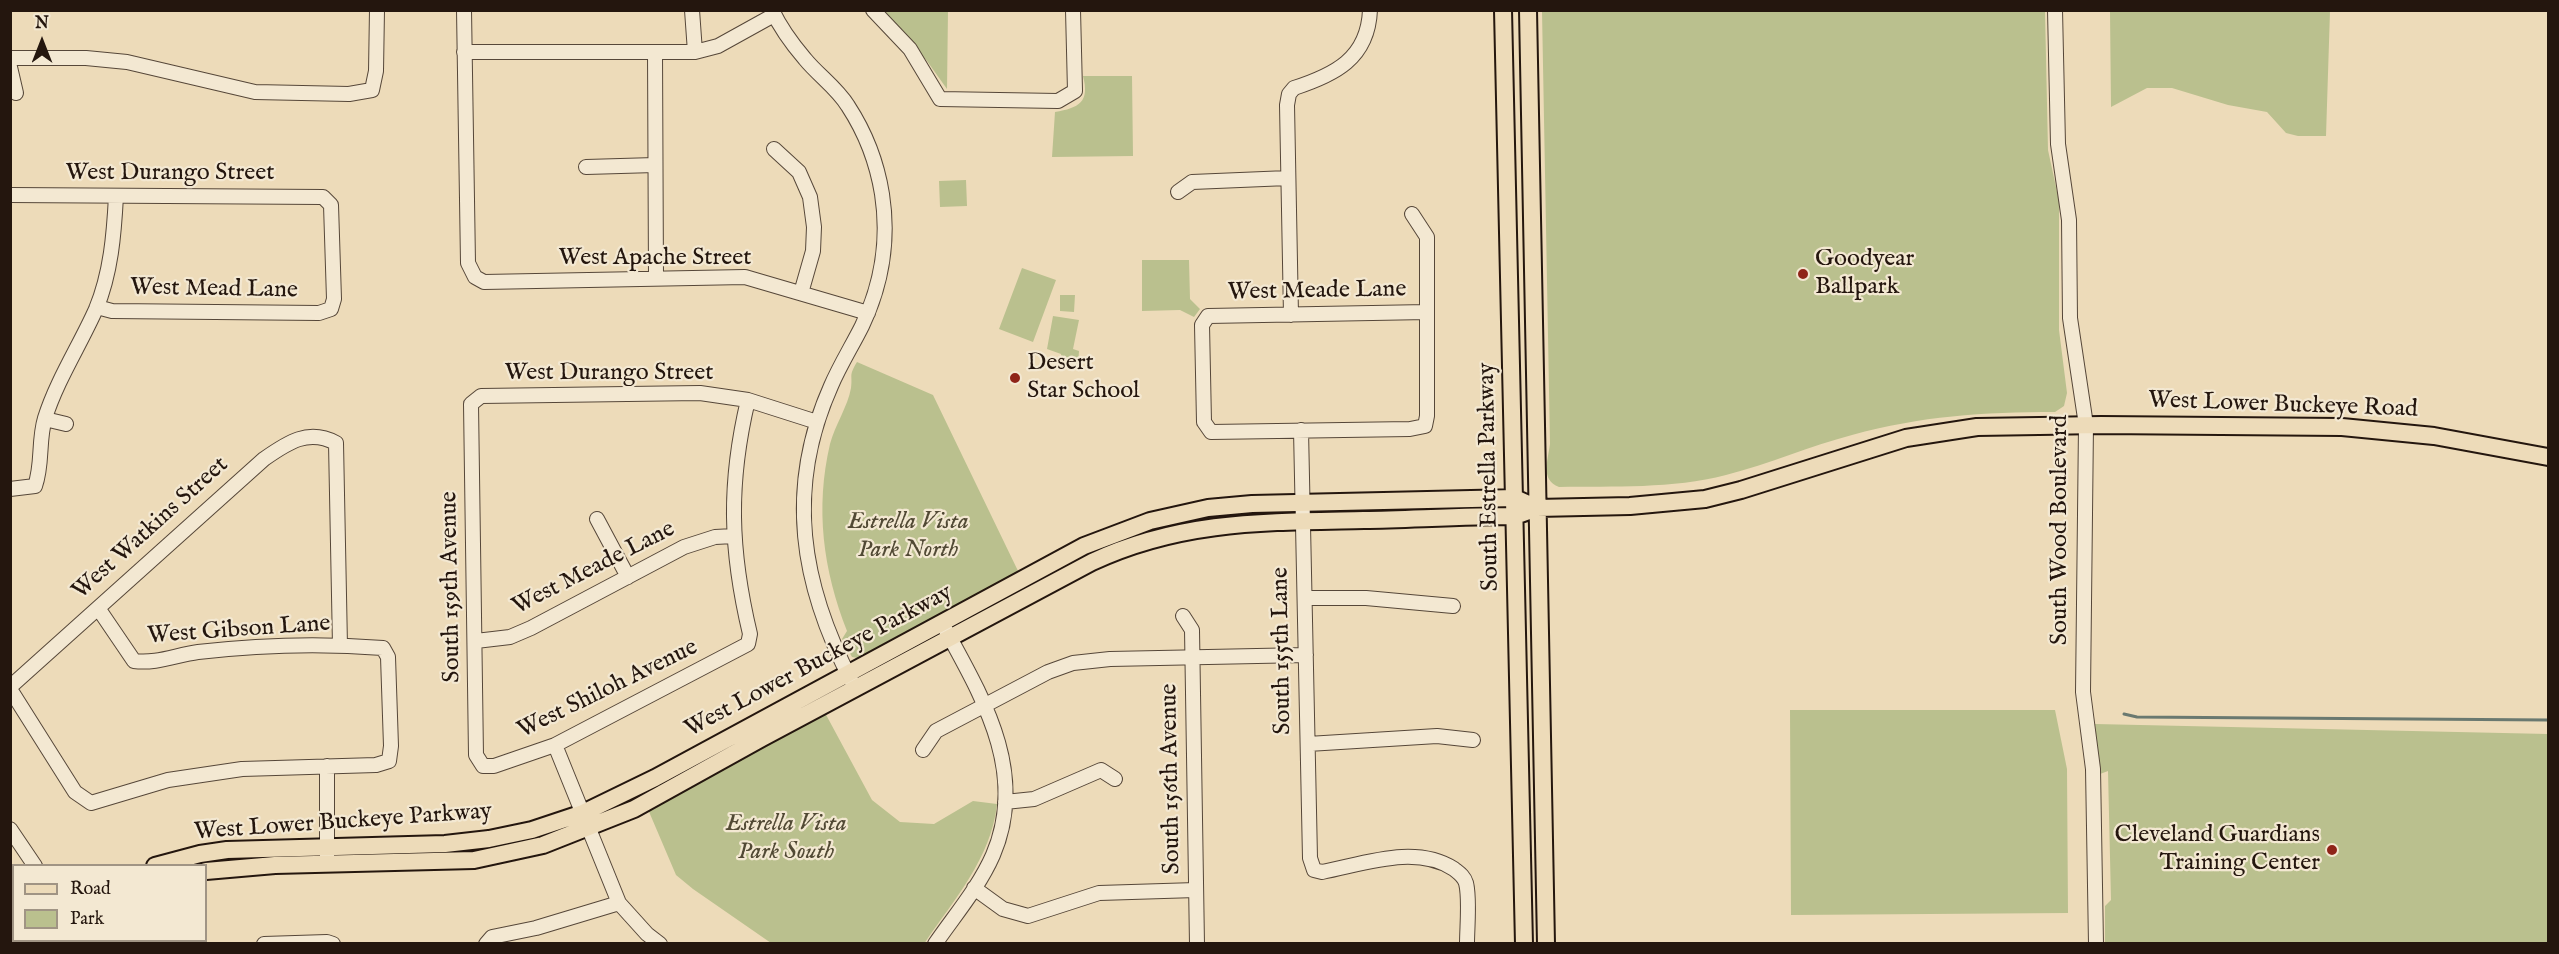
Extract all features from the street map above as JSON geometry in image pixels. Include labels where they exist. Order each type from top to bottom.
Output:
[{"type":"main road","name":"South Estrella Parkway","points":[[1503,10],[1524,944]]},
{"type":"main road","name":"South Estrella Parkway","points":[[1528,10],[1546,944]]},
{"type":"main road","name":"West Lower Buckeye Parkway","points":[[162,864],[200,854],[227,850],[445,844],[489,839],[587,821],[634,809],[1053,582],[1125,548],[1157,538],[1212,526],[1303,521],[1515,516],[1537,508],[1630,506],[1705,499],[1741,490],[1870,448],[1939,431],[1977,427],[2086,425]]},
{"type":"main road","name":"West Lower Buckeye Road","points":[[2086,425],[2376,429],[2434,436],[2548,457]]},
{"type":"main road","name":"West Lower Buckeye Parkway","points":[[207,871],[275,865],[474,860],[543,845],[587,821],[655,778],[847,672],[1084,546],[1144,523],[1216,507],[1515,498],[1537,508]]},
{"type":"street","points":[[10,57],[86,58],[127,62],[255,92],[349,94],[372,90],[376,71],[376,10]]},
{"type":"street","points":[[464,10],[464,52],[695,52],[718,46],[773,13],[804,58],[847,104],[874,160],[882,194],[885,238],[881,272],[868,313],[831,385],[818,422],[806,479],[806,549],[817,602],[856,689]]},
{"type":"street","points":[[692,10],[695,52]]},
{"type":"street","points":[[873,10],[910,49],[940,99],[1058,101],[1075,91],[1073,10]]},
{"type":"street","points":[[1291,315],[1287,105],[1289,94],[1294,88],[1338,71],[1358,52],[1366,31],[1370,10]]},
{"type":"street","name":"South Wood Boulevard","points":[[2055,10],[2058,144],[2069,220],[2070,318],[2086,425],[2083,692],[2093,769],[2096,944]]},
{"type":"street","name":"West Apache Street","points":[[464,52],[468,263],[475,277],[484,282],[745,277],[868,313]]},
{"type":"street","points":[[655,52],[656,278]]},
{"type":"street","points":[[10,67],[16,93]]},
{"type":"street","points":[[774,149],[799,171],[810,197],[814,227],[813,251],[801,293]]},
{"type":"street","points":[[586,167],[655,165]]},
{"type":"street","points":[[1178,192],[1192,182],[1288,178]]},
{"type":"street","name":"West Durango Street","points":[[10,195],[323,197],[331,206],[334,299],[331,309]]},
{"type":"street","points":[[10,489],[35,486],[39,474],[40,443],[45,419],[97,308],[109,270],[116,196]]},
{"type":"street","points":[[1301,430],[1410,429],[1425,426],[1427,416],[1426,237],[1412,214]]},
{"type":"street","name":"West Mead Lane","points":[[97,308],[112,311],[296,313],[320,313],[331,309]]},
{"type":"street","name":"West Meade Lane","points":[[1301,430],[1211,432],[1204,422],[1202,325],[1208,316],[1427,312]]},
{"type":"street","name":"West Durango Street","points":[[471,404],[481,396],[700,393],[748,400],[818,422]]},
{"type":"street","points":[[734,536],[734,474],[748,400]]},
{"type":"street","name":"South 159th Avenue","points":[[471,404],[476,755],[483,766]]},
{"type":"street","points":[[45,419],[66,424]]},
{"type":"street","name":"South 155th Lane","points":[[1301,430],[1310,858],[1314,870],[1322,872],[1397,857],[1415,856],[1442,862],[1461,874],[1466,884],[1467,944]]},
{"type":"street","name":"West Watkins Street","points":[[10,688],[264,459],[292,440],[323,436],[336,443],[340,646]]},
{"type":"street","points":[[597,519],[627,577]]},
{"type":"street","name":"West Meade Lane","points":[[476,641],[510,637],[684,546],[715,537],[734,536]]},
{"type":"street","name":"West Shiloh Avenue","points":[[483,766],[494,766],[555,745],[748,644],[750,634],[739,585],[734,536]]},
{"type":"street","points":[[1305,597],[1366,597],[1453,606]]},
{"type":"street","name":"West Gibson Lane","points":[[98,608],[134,661],[147,663],[195,652],[251,648],[340,646],[383,648],[388,657],[391,746],[389,761],[376,765],[327,766]]},
{"type":"street","name":"South 156th Avenue","points":[[1183,616],[1192,630],[1197,944]]},
{"type":"street","points":[[935,944],[974,888],[996,847],[1005,802],[999,740],[942,623]]},
{"type":"street","points":[[923,750],[936,731],[1048,672],[1073,663],[1095,660],[1306,655]]},
{"type":"street","points":[[10,688],[75,792],[91,803],[168,780],[242,769],[327,766],[327,864]]},
{"type":"street","points":[[1308,744],[1437,736],[1473,740]]},
{"type":"street","points":[[555,745],[619,903],[647,934],[660,944]]},
{"type":"street","points":[[1005,802],[1034,799],[1101,770],[1115,778]]},
{"type":"street","points":[[10,829],[34,864]]},
{"type":"street","points":[[974,888],[1003,909],[1028,916],[1099,892],[1196,890]]},
{"type":"street","points":[[489,940],[619,903]]},
{"type":"street","points":[[264,944],[327,942],[333,944]]},
{"type":"green space","points":[[883,11],[948,11],[947,89],[927,61]]},
{"type":"green space","name":"Goodyear Ballpark","points":[[1542,11],[2045,11],[2048,150],[2059,201],[2059,330],[2067,393],[2064,406],[2055,412],[1977,414],[1903,423],[1836,439],[1742,471],[1685,483],[1559,487],[1553,484],[1547,475],[1550,444]]},
{"type":"green space","points":[[2110,11],[2330,11],[2326,136],[2298,136],[2286,133],[2267,112],[2228,105],[2172,88],[2147,88],[2111,107]]},
{"type":"green space","points":[[1083,76],[1132,76],[1133,156],[1052,157],[1055,112],[1076,106],[1081,102],[1085,92]]},
{"type":"green space","points":[[966,180],[967,206],[940,207],[939,181]]},
{"type":"green space","points":[[1142,260],[1189,260],[1190,299],[1200,309],[1194,317],[1180,310],[1142,311]]},
{"type":"green space","points":[[1022,268],[1056,280],[1033,342],[999,329]]},
{"type":"green space","points":[[1060,295],[1075,295],[1074,312],[1060,311]]},
{"type":"green space","points":[[1053,316],[1079,320],[1073,349],[1079,351],[1078,364],[1062,364],[1061,354],[1047,349]]},
{"type":"green space","name":"Estrella Vista Park North","points":[[857,362],[933,395],[1019,573],[858,658],[852,657],[842,639],[847,631],[827,562],[822,515],[825,468],[830,444],[849,395],[852,373]]},
{"type":"green space","name":"Cleveland Guardians Training Center","points":[[1790,710],[2055,710],[2067,769],[2068,913],[1791,915]]},
{"type":"green space","name":"Estrella Vista Park South","points":[[824,711],[872,800],[900,822],[934,824],[973,801],[997,804],[987,843],[979,861],[924,944],[771,943],[676,875],[647,807]]},
{"type":"green space","name":"Cleveland Guardians Training Center","points":[[2095,724],[2548,734],[2548,943],[2105,943],[2105,906],[2111,900],[2108,771],[2100,774]]},
{"type":"waterway","points":[[2124,714],[2137,717],[2548,720]]},
{"type":"place","name":"Goodyear Ballpark","points":[[1803,274]]},
{"type":"place","name":"Desert Star School","points":[[1015,378]]},
{"type":"place","name":"Cleveland Guardians Training Center","points":[[2332,850]]}]
